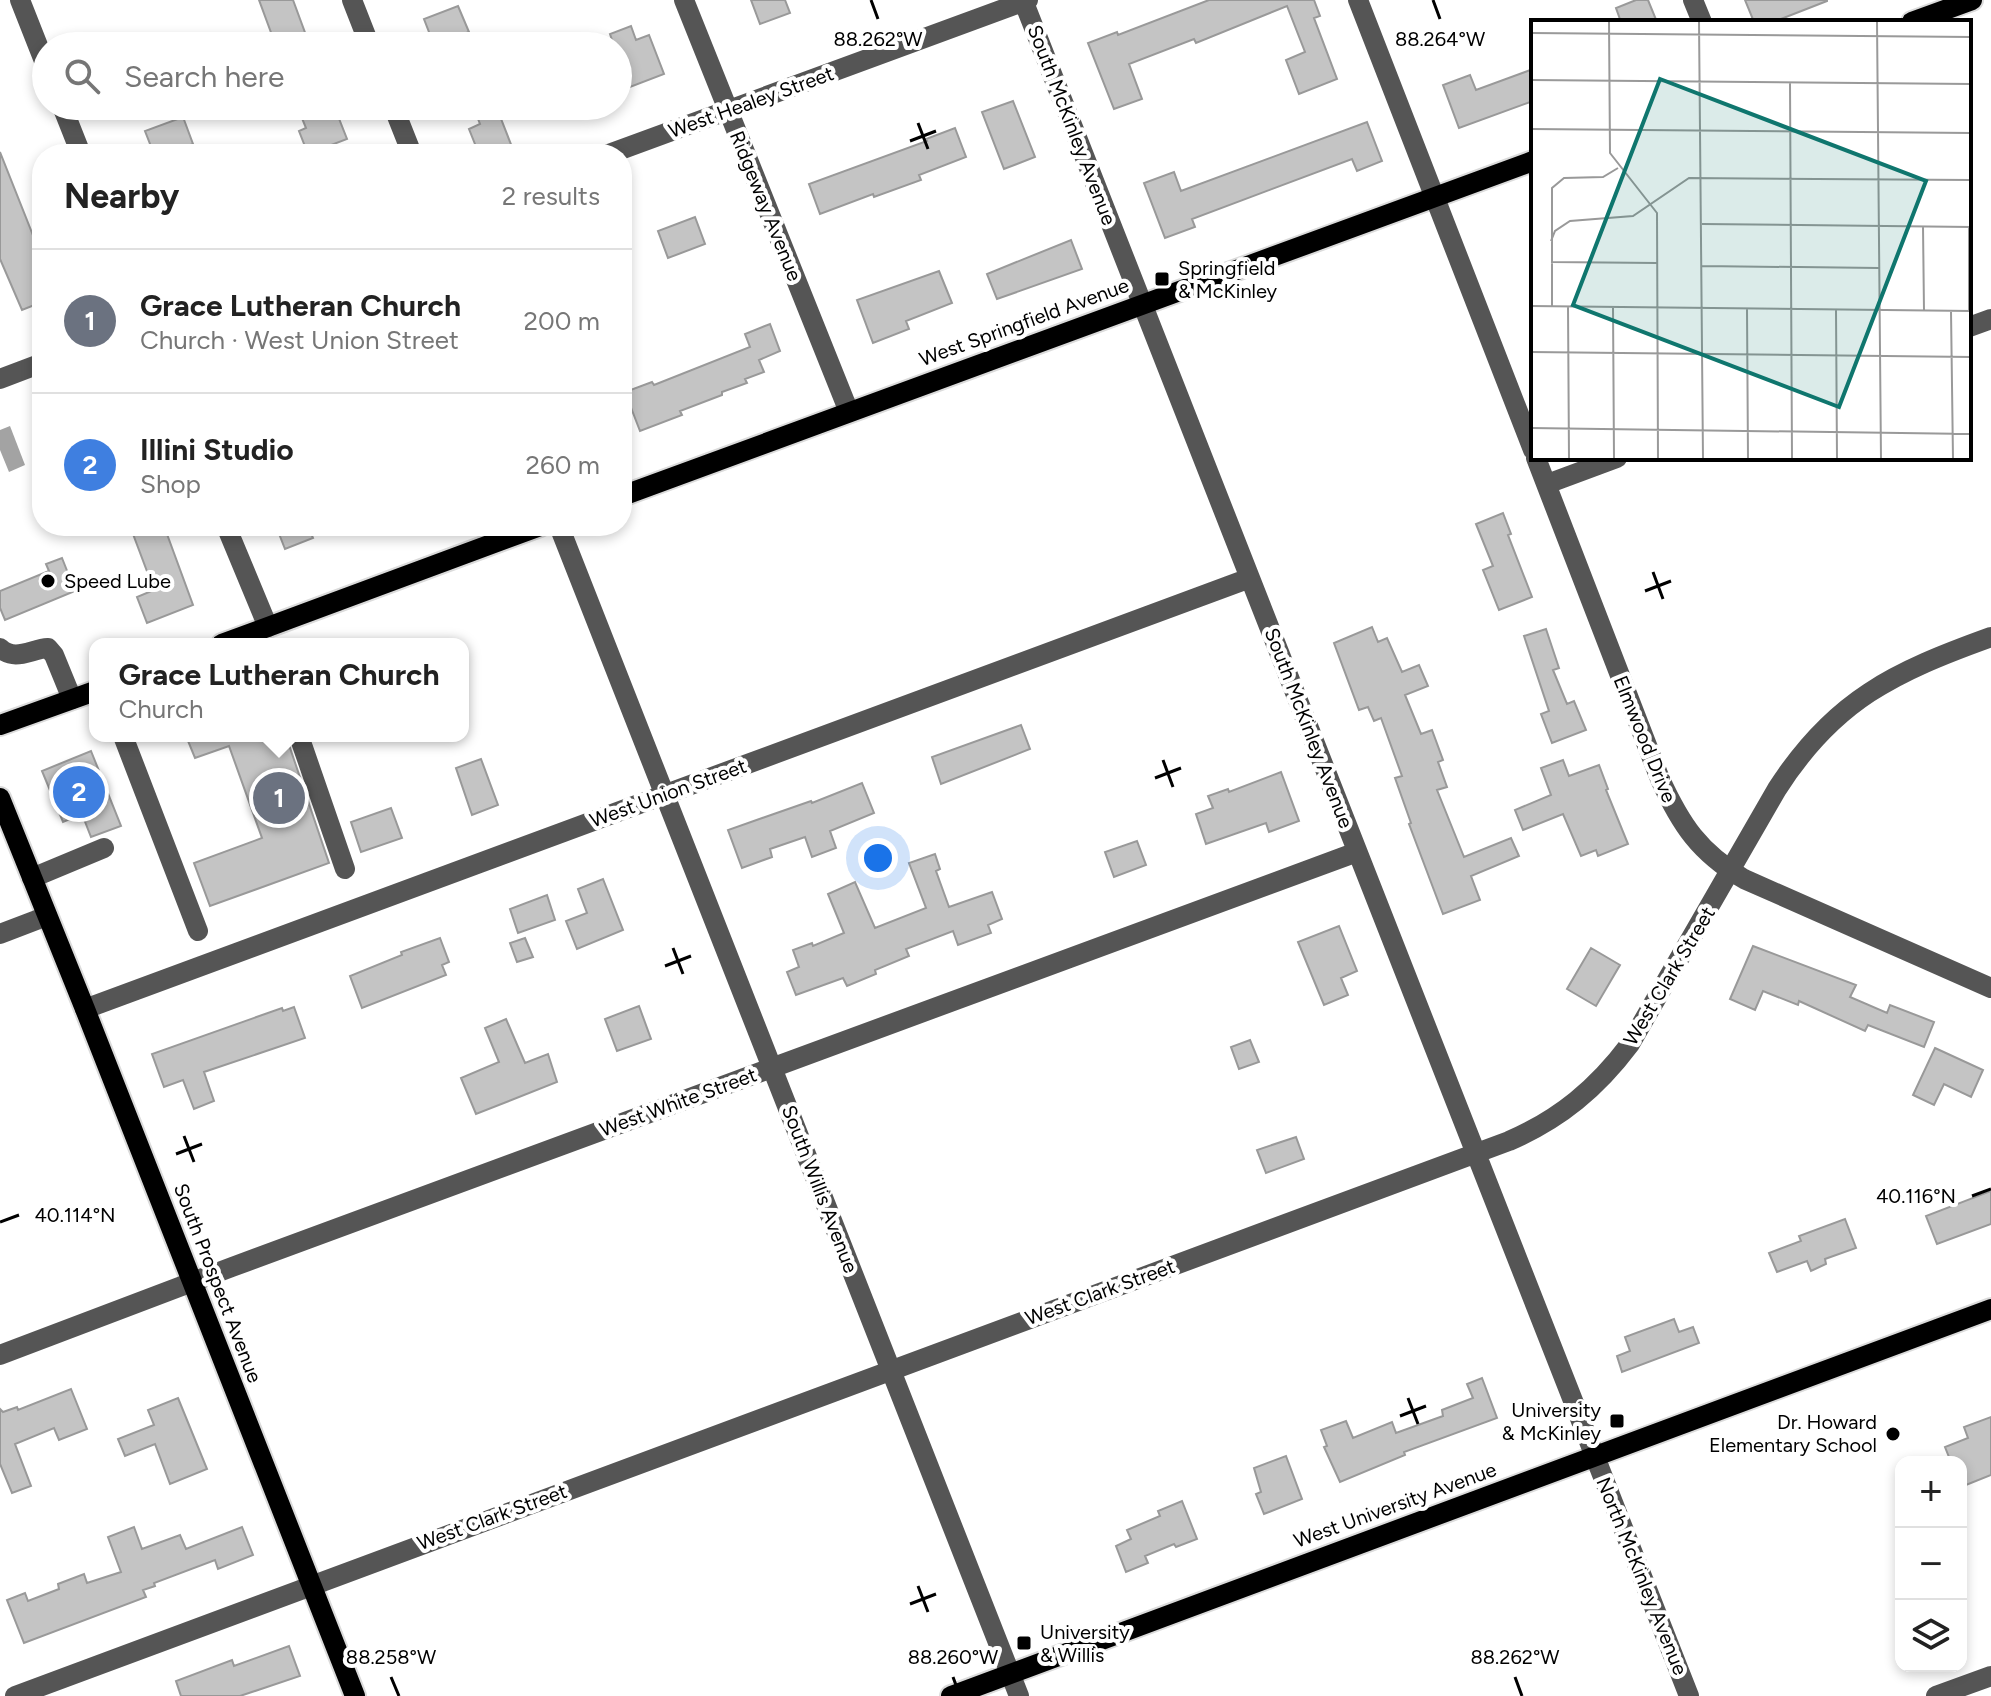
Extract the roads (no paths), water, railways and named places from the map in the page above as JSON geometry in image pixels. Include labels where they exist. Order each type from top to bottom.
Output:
[{"type":"main road","points":[[1917,20],[1972,0]]},
{"type":"main road","name":"West Springfield Avenue","points":[[632,492],[1531,162]]},
{"type":"main road","points":[[238,638],[513,536]]},
{"type":"main road","points":[[0,725],[89,693]]},
{"type":"main road","name":"South Prospect Avenue","points":[[0,798],[355,1696]]},
{"type":"main road","name":"West University Avenue","points":[[951,1696],[1991,1309]]},
{"type":"street","points":[[20,0],[33,32]]},
{"type":"street","points":[[352,0],[365,32]]},
{"type":"street","name":"Ridgeway Avenue","points":[[684,0],[849,412]]},
{"type":"street","points":[[1358,0],[1531,445]]},
{"type":"street","points":[[1693,0],[1701,20]]},
{"type":"street","name":"West Healey Street","points":[[632,145],[1025,1]]},
{"type":"street","name":"South McKinley Avenue","points":[[1025,1],[1594,1457]]},
{"type":"street","points":[[68,120],[77,144]]},
{"type":"street","points":[[399,120],[408,144]]},
{"type":"street","points":[[1971,326],[1991,319]]},
{"type":"street","points":[[0,379],[32,367]]},
{"type":"street","name":"Elmwood Drive","points":[[1537,460],[1664,790],[1691,837],[1707,854],[1731,871],[1835,921],[1991,988]]},
{"type":"street","points":[[1547,484],[1612,460]]},
{"type":"street","points":[[230,536],[268,627]]},
{"type":"street","name":"South Willis Avenue","points":[[563,536],[1019,1696]]},
{"type":"street","name":"West Union Street","points":[[85,1009],[1250,578]]},
{"type":"street","name":"West Clark Street","points":[[15,1696],[1476,1153],[1522,1135],[1556,1117],[1587,1094],[1630,1044],[1794,762],[1821,731],[1849,705],[1882,682],[1991,637]]},
{"type":"street","points":[[0,648],[7,655],[16,656],[48,648],[54,655],[72,699]]},
{"type":"street","points":[[125,742],[198,931]]},
{"type":"street","points":[[301,742],[345,869]]},
{"type":"street","points":[[32,878],[104,848]]},
{"type":"street","name":"West White Street","points":[[0,1355],[1357,852]]},
{"type":"street","points":[[2,927],[47,916]]},
{"type":"street","name":"North McKinley Avenue","points":[[1594,1457],[1689,1696]]},
{"type":"street","points":[[1936,1696],[1991,1676]]},
{"type":"place","name":"Springfield & McKinley","points":[[1162,279]]},
{"type":"place","name":"Speed Lube","points":[[48,581]]},
{"type":"place","name":"Illini Studio","points":[[79,792]]},
{"type":"place","name":"Grace Lutheran Church","points":[[279,798]]},
{"type":"place","name":"University & McKinley","points":[[1617,1421]]},
{"type":"place","name":"Dr. Howard Elementary School","points":[[1893,1434]]},
{"type":"place","name":"University & Willis","points":[[1024,1643]]}]
